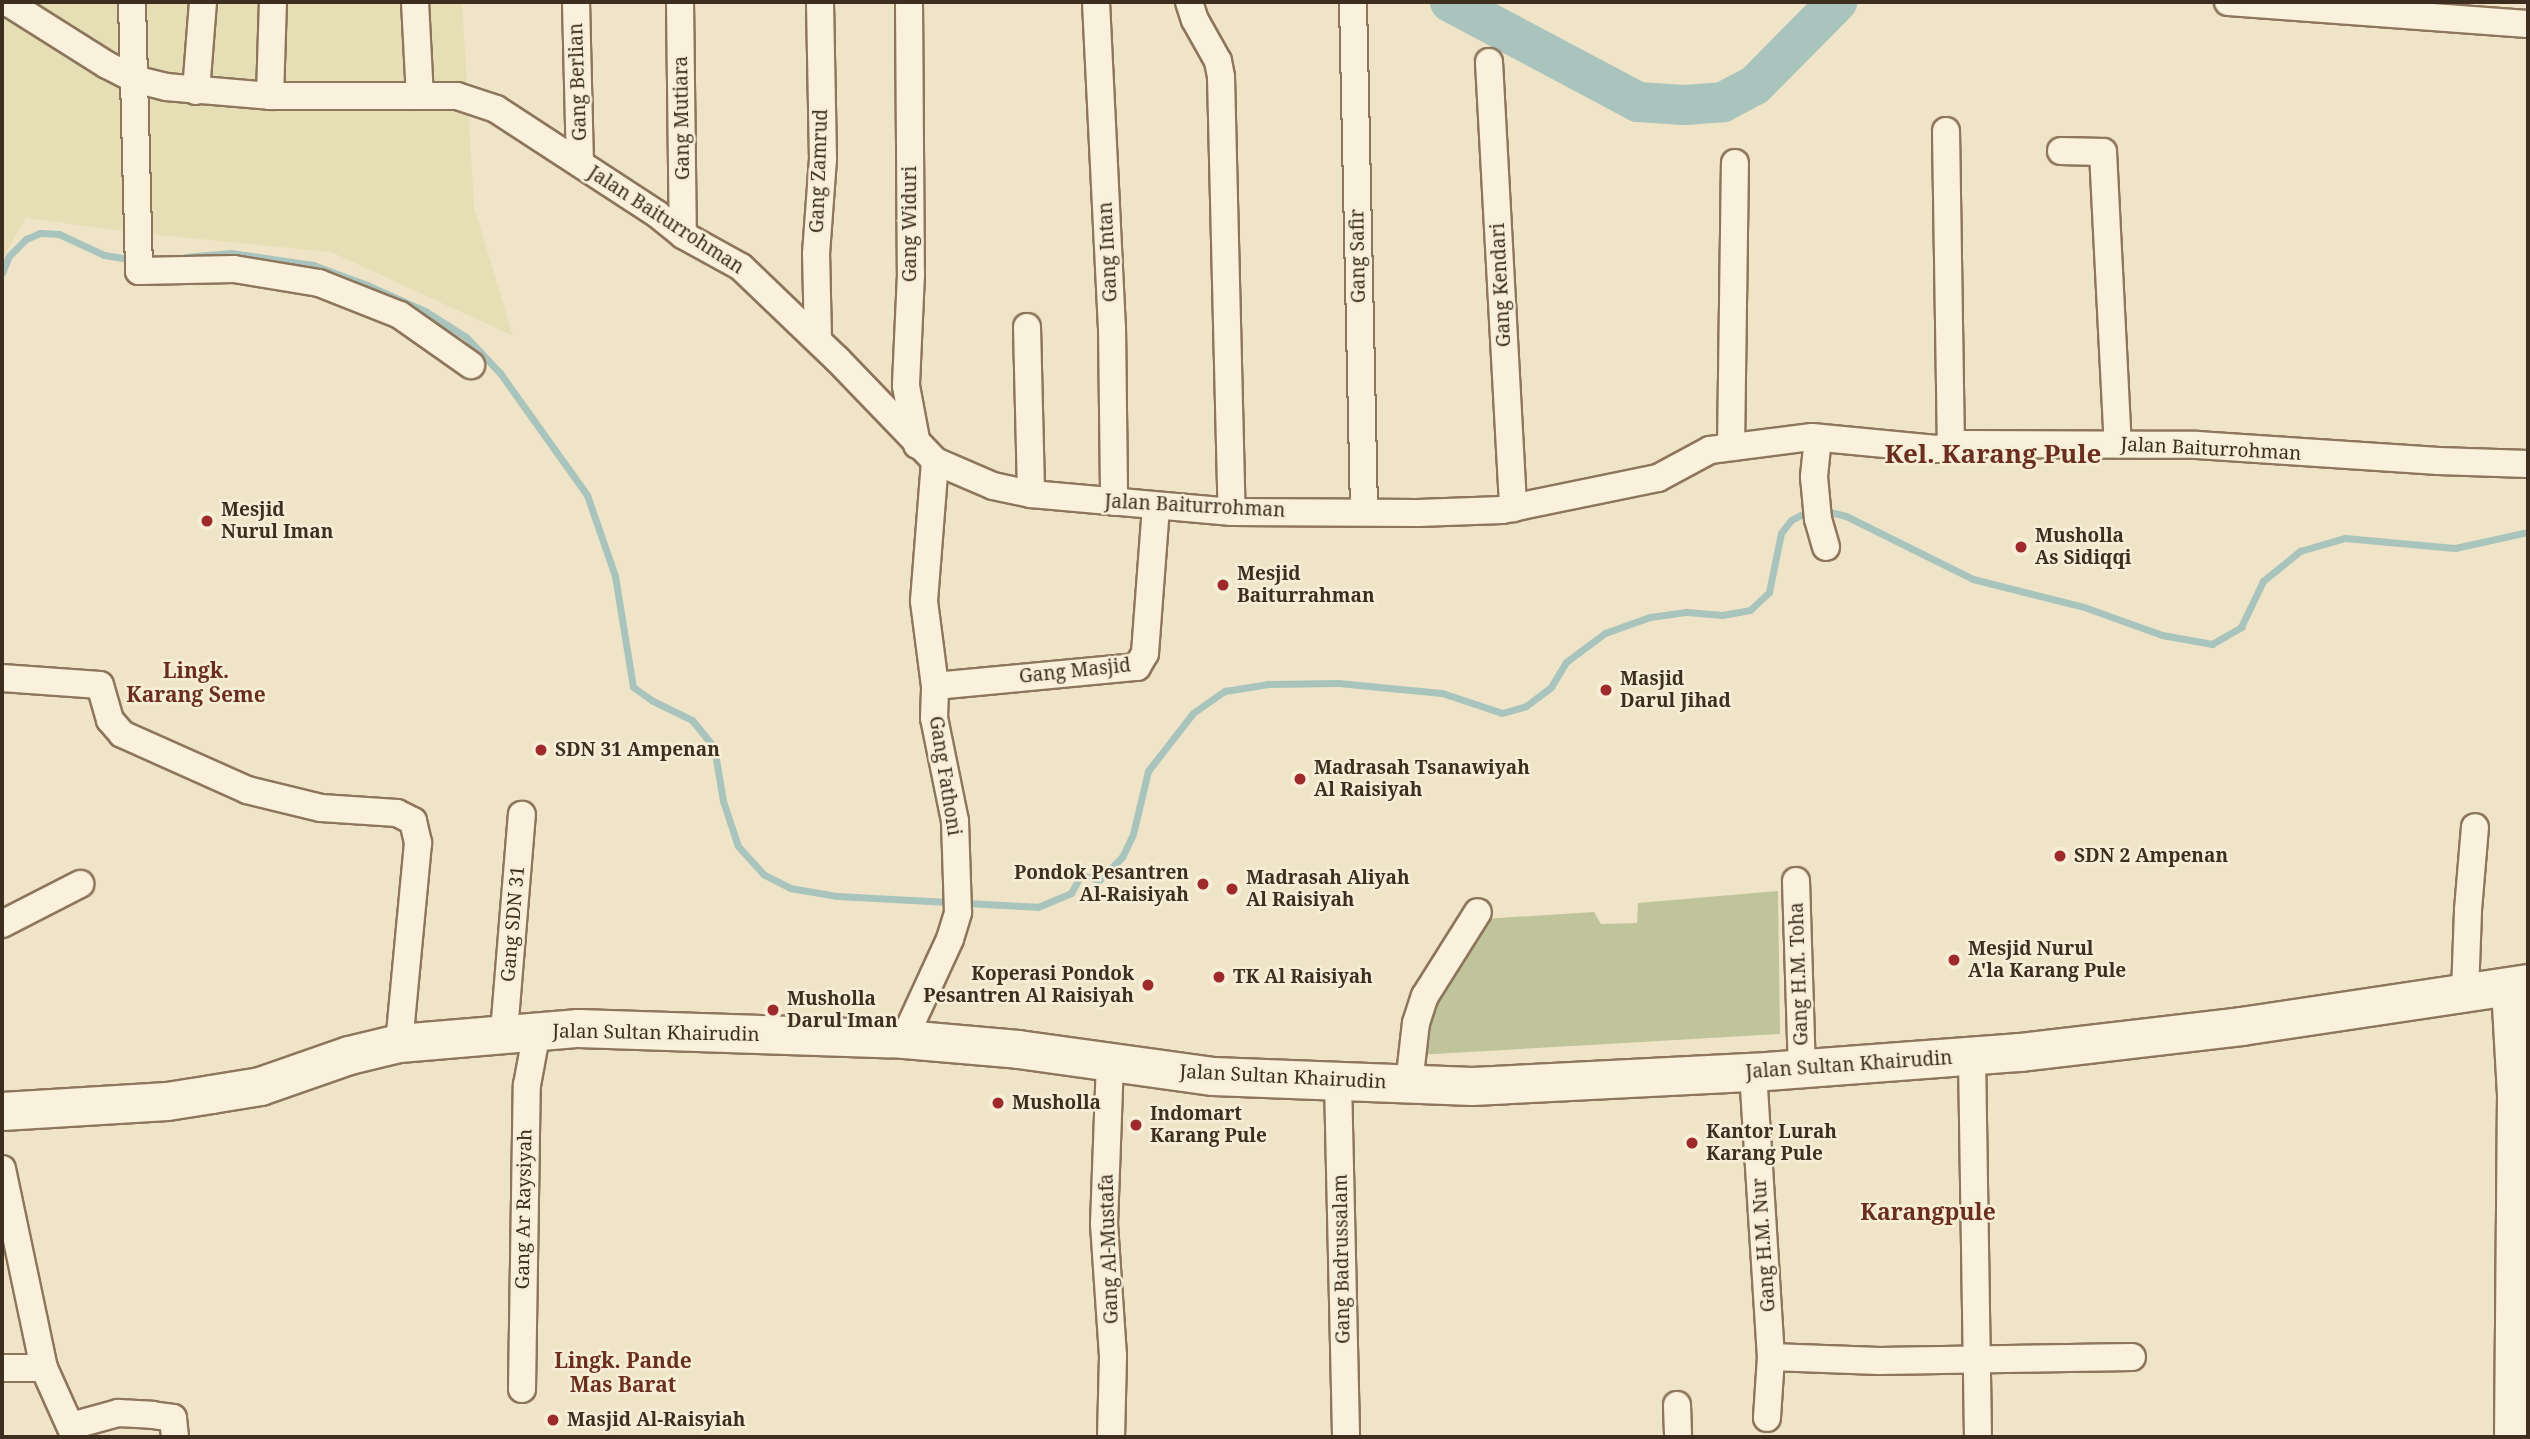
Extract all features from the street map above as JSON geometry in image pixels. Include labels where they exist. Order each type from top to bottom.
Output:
[{"type":"main road","name":"Jalan Sultan Khairudin","points":[[2,1111],[167,1101],[260,1086],[349,1055],[399,1043],[578,1028],[646,1028],[904,1039],[1110,1061],[1213,1076],[1472,1086],[1753,1072],[1972,1056],[2160,1037],[2519,985]]},
{"type":"main road","points":[[2514,1437],[2519,985]]},
{"type":"street","name":"Jalan Baiturrohman","points":[[7,2],[134,79],[196,91],[270,96],[457,96],[496,109],[580,163],[683,235],[741,267],[818,340],[926,453],[993,486],[1031,495],[1232,512],[1418,513],[1513,508],[1658,478],[1710,450],[1818,438],[1936,449],[1965,444],[2197,445],[2438,461],[2528,464]]},
{"type":"street","points":[[132,2],[139,271],[234,269],[319,283],[400,315],[471,365]]},
{"type":"street","points":[[196,91],[203,2]]},
{"type":"street","points":[[270,96],[273,2]]},
{"type":"street","points":[[415,2],[420,96]]},
{"type":"street","name":"Gang Berlian","points":[[576,2],[580,163]]},
{"type":"street","name":"Gang Mutiara","points":[[680,2],[683,235]]},
{"type":"street","name":"Gang Zamrud","points":[[818,340],[816,254],[823,159],[820,2]]},
{"type":"street","name":"Gang Widuri","points":[[909,2],[911,274],[906,386],[926,453]]},
{"type":"street","name":"Gang Intan","points":[[1096,2],[1112,327],[1114,502]]},
{"type":"street","points":[[1189,2],[1195,20],[1219,61],[1221,77],[1227,225],[1232,512]]},
{"type":"street","name":"Gang Safir","points":[[1353,2],[1364,511]]},
{"type":"street","points":[[2228,2],[2480,12],[2528,24]]},
{"type":"street","name":"Gang Kendari","points":[[1489,62],[1513,508]]},
{"type":"street","points":[[1946,131],[1951,447]]},
{"type":"street","points":[[2061,151],[2103,152],[2118,444]]},
{"type":"street","points":[[1731,447],[1735,163]]},
{"type":"street","points":[[1027,327],[1031,495]]},
{"type":"street","points":[[1818,438],[1814,477],[1817,509],[1826,547]]},
{"type":"street","name":"Gang Fathoni","points":[[904,1039],[950,939],[958,903],[955,821],[934,718],[935,686],[924,601],[926,453]]},
{"type":"street","name":"Gang Masjid","points":[[935,686],[1137,667],[1146,653],[1156,506]]},
{"type":"street","points":[[2,678],[100,685],[110,720],[121,734],[247,790],[321,808],[397,813],[413,821],[418,843],[399,1043]]},
{"type":"street","name":"Gang SDN 31","points":[[520,1032],[522,815]]},
{"type":"street","points":[[2465,993],[2475,827]]},
{"type":"street","name":"Gang H.M. Toha","points":[[1796,881],[1802,1067]]},
{"type":"street","points":[[2,924],[80,884]]},
{"type":"street","points":[[1409,1084],[1416,1023],[1424,996],[1478,912]]},
{"type":"street","name":"Gang Ar Raysiyah","points":[[520,1032],[527,1085],[523,1389]]},
{"type":"street","points":[[1972,1056],[1978,1437]]},
{"type":"street","name":"Gang Al-Mustafa","points":[[1110,1061],[1104,1224],[1113,1356],[1111,1437]]},
{"type":"street","name":"Gang H.M. Nur","points":[[1753,1072],[1770,1357],[1767,1419]]},
{"type":"street","name":"Gang Badrussalam","points":[[1338,1081],[1346,1437]]},
{"type":"street","points":[[2,1169],[44,1368],[73,1431],[118,1413],[173,1418],[175,1437]]},
{"type":"street","points":[[1770,1357],[1977,1361],[2132,1357]]},
{"type":"street","points":[[2,1368],[44,1368]]},
{"type":"street","points":[[1677,1405],[1678,1437]]},
{"type":"shaded area","points":[[2,2],[462,2],[474,207],[513,336],[331,252],[138,233],[26,218],[2,259]]},
{"type":"green space","points":[[1778,891],[1780,1034],[1416,1055],[1424,1000],[1483,919],[1594,912],[1601,924],[1637,923],[1638,903]]},
{"type":"waterway","points":[[1450,2],[1638,102],[1684,105],[1723,102],[1755,85],[1837,2]]},
{"type":"waterway","points":[[2,273],[9,256],[26,239],[40,233],[59,234],[104,255],[134,260]]},
{"type":"waterway","points":[[185,257],[231,253],[313,265],[425,311],[466,337],[500,373],[587,495],[615,576],[633,687],[653,701],[692,720],[714,747],[723,801],[738,846],[763,874],[790,888],[837,896],[1038,907],[1071,893],[1081,875],[1099,880],[1122,857],[1133,834],[1148,771],[1193,713],[1225,691],[1268,684],[1338,683],[1442,693],[1502,713],[1526,706],[1551,687],[1566,662],[1605,633],[1650,617],[1687,612],[1722,615],[1750,610],[1769,592],[1781,533],[1791,520],[1811,510]]},
{"type":"waterway","points":[[1822,510],[1846,516],[1973,579],[2084,607],[2162,635],[2212,644],[2241,627],[2263,581],[2300,551],[2345,538],[2455,548],[2528,532]]},
{"type":"place","name":"Mesjid Nurul Iman","points":[[207,521]]},
{"type":"place","name":"Musholla As Sidiqqi","points":[[2021,547]]},
{"type":"place","name":"Mesjid Baiturrahman","points":[[1223,585]]},
{"type":"place","name":"Masjid Darul Jihad","points":[[1606,690]]},
{"type":"place","name":"SDN 31 Ampenan","points":[[541,750]]},
{"type":"place","name":"Madrasah Tsanawiyah Al Raisiyah","points":[[1300,779]]},
{"type":"place","name":"SDN 2 Ampenan","points":[[2060,856]]},
{"type":"place","name":"Pondok Pesantren Al-Raisiyah","points":[[1203,884]]},
{"type":"place","name":"Madrasah Aliyah Al Raisiyah","points":[[1232,889]]},
{"type":"place","name":"Mesjid Nurul A'la Karang Pule","points":[[1954,960]]},
{"type":"place","name":"TK Al Raisiyah","points":[[1219,977]]},
{"type":"place","name":"Koperasi Pondok Pesantren Al Raisiyah","points":[[1148,985]]},
{"type":"place","name":"Musholla Darul Iman","points":[[773,1010]]},
{"type":"place","name":"Musholla","points":[[998,1103]]},
{"type":"place","name":"Indomart Karang Pule","points":[[1136,1125]]},
{"type":"place","name":"Kantor Lurah Karang Pule","points":[[1692,1143]]},
{"type":"place","name":"Masjid Al-Raisyiah","points":[[553,1420]]},
{"type":"district","name":"Kel. Karang Pule","points":[[1993,454]]},
{"type":"district","name":"Lingk. Karang Seme","points":[[196,682]]},
{"type":"district","name":"Karangpule","points":[[1928,1211]]},
{"type":"district","name":"Lingk. Pande Mas Barat","points":[[623,1372]]}]
